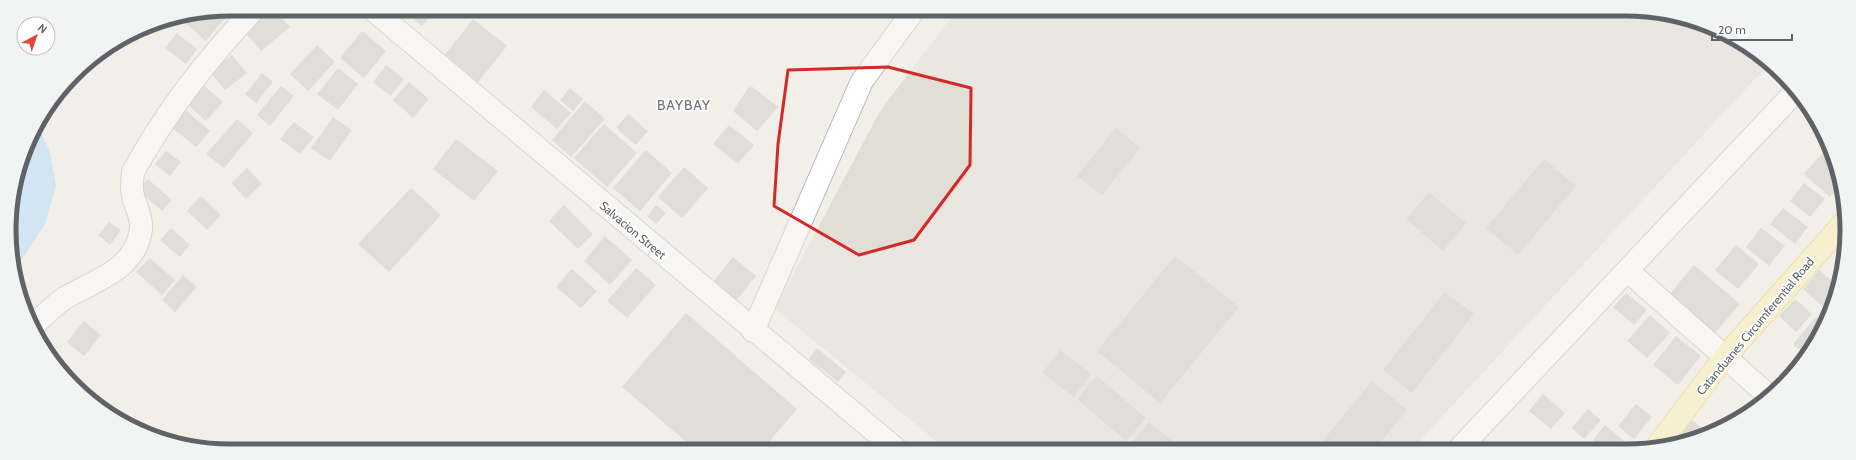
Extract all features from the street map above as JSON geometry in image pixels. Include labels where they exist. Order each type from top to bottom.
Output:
[{"type":"main road","name":"Catanduanes Circumferential Road","points":[[1661,441],[1724,358],[1840,227]]},
{"type":"street","points":[[37,322],[63,300],[117,270],[131,255],[138,242],[141,228],[140,213],[134,197],[132,186],[133,172],[180,96],[215,51],[248,16]]},
{"type":"street","name":"Salvacion Street","points":[[380,16],[753,331],[890,444]]},
{"type":"street","points":[[753,331],[862,80],[910,16]]},
{"type":"street","points":[[1464,444],[1792,95]]},
{"type":"street","points":[[1628,271],[1724,358],[1765,393]]},
{"type":"highlighted area","points":[[888,67],[971,88],[970,165],[914,240],[859,255],[774,206],[778,144],[788,70]]},
{"type":"shaded area","points":[[952,16],[1640,16],[1681,23],[1708,32],[1745,52],[1765,68],[1417,444],[940,444],[775,309],[880,111]]},
{"type":"water","points":[[40,131],[50,152],[56,186],[45,224],[19,264],[16,244],[16,216],[20,188],[27,161]]},
{"type":"building","points":[[216,16],[226,17],[206,41],[185,23],[188,20]]},
{"type":"building","points":[[262,16],[280,16],[290,27],[261,51],[244,31]]},
{"type":"building","points":[[410,16],[430,16],[422,26]]},
{"type":"building","points":[[473,19],[507,46],[478,82],[445,55]]},
{"type":"building","points":[[362,31],[386,51],[364,78],[340,58]]},
{"type":"building","points":[[177,33],[197,49],[186,64],[165,48]]},
{"type":"building","points":[[317,45],[335,62],[308,91],[290,74]]},
{"type":"building","points":[[232,55],[247,73],[225,90],[210,72]]},
{"type":"building","points":[[386,65],[404,79],[391,96],[373,82]]},
{"type":"building","points":[[338,68],[358,84],[338,110],[317,94]]},
{"type":"building","points":[[262,73],[273,82],[256,103],[245,94]]},
{"type":"building","points":[[409,82],[429,99],[413,118],[393,100]]},
{"type":"building","points":[[202,84],[223,102],[206,121],[186,103]]},
{"type":"building","points":[[750,85],[778,107],[757,131],[733,111]]},
{"type":"building","points":[[281,86],[294,96],[270,126],[257,115]]},
{"type":"building","points":[[570,88],[583,99],[573,111],[560,100]]},
{"type":"building","points":[[544,90],[571,113],[557,129],[531,107]]},
{"type":"building","points":[[585,101],[605,119],[571,157],[552,140]]},
{"type":"building","points":[[184,109],[210,131],[196,147],[170,126]]},
{"type":"building","points":[[628,114],[648,131],[636,145],[616,128]]},
{"type":"building","points":[[333,117],[352,130],[330,161],[311,148]]},
{"type":"building","points":[[237,119],[253,133],[224,168],[206,154]]},
{"type":"building","points":[[294,122],[314,137],[300,154],[280,139]]},
{"type":"building","points":[[604,124],[637,153],[607,187],[574,158]]},
{"type":"building","points":[[729,125],[754,145],[738,164],[713,144]]},
{"type":"building","points":[[1116,128],[1140,148],[1102,195],[1077,176]]},
{"type":"building","points":[[456,139],[498,171],[474,201],[433,169]]},
{"type":"building","points":[[646,150],[672,173],[640,211],[613,188]]},
{"type":"building","points":[[1825,150],[1836,190],[1830,197],[1804,174]]},
{"type":"building","points":[[166,151],[181,162],[170,176],[155,164]]},
{"type":"building","points":[[1544,159],[1576,186],[1518,255],[1486,228]]},
{"type":"building","points":[[684,167],[708,188],[682,218],[658,197]]},
{"type":"building","points":[[247,168],[262,184],[246,199],[231,183]]},
{"type":"building","points":[[148,179],[172,200],[162,211],[138,190]]},
{"type":"building","points":[[1804,183],[1825,199],[1810,217],[1790,201]]},
{"type":"building","points":[[411,188],[441,215],[389,272],[358,244]]},
{"type":"building","points":[[1429,192],[1466,223],[1443,251],[1406,219]]},
{"type":"building","points":[[201,196],[221,215],[207,230],[187,211]]},
{"type":"building","points":[[564,205],[593,234],[578,249],[549,221]]},
{"type":"building","points":[[656,205],[666,213],[656,224],[647,216]]},
{"type":"building","points":[[1783,208],[1808,227],[1795,244],[1770,224]]},
{"type":"building","points":[[109,222],[121,230],[110,245],[98,235]]},
{"type":"building","points":[[171,228],[190,245],[180,257],[160,240]]},
{"type":"building","points":[[1761,228],[1785,246],[1769,266],[1746,247]]},
{"type":"building","points":[[605,236],[632,260],[610,285],[584,261]]},
{"type":"building","points":[[1736,245],[1759,264],[1738,289],[1715,270]]},
{"type":"building","points":[[1175,256],[1239,307],[1160,403],[1097,351]]},
{"type":"building","points":[[733,257],[756,276],[736,301],[713,282]]},
{"type":"building","points":[[150,258],[175,280],[162,295],[136,272]]},
{"type":"building","points":[[1694,265],[1740,304],[1715,333],[1669,295]]},
{"type":"building","points":[[636,268],[656,285],[627,318],[607,301]]},
{"type":"building","points":[[572,269],[597,291],[581,308],[556,287]]},
{"type":"building","points":[[1819,270],[1834,282],[1829,297],[1822,306],[1803,289]]},
{"type":"building","points":[[183,275],[197,287],[175,312],[162,300]]},
{"type":"building","points":[[1445,292],[1474,314],[1412,393],[1383,370]]},
{"type":"building","points":[[1626,293],[1647,310],[1634,325],[1613,307]]},
{"type":"building","points":[[1795,299],[1812,314],[1796,332],[1779,316]]},
{"type":"building","points":[[686,313],[797,409],[767,444],[689,444],[622,387]]},
{"type":"building","points":[[1650,315],[1670,333],[1647,358],[1627,341]]},
{"type":"building","points":[[1817,316],[1821,319],[1802,352],[1793,344]]},
{"type":"building","points":[[84,321],[101,335],[84,356],[67,342]]},
{"type":"building","points":[[1676,336],[1701,356],[1678,385],[1653,365]]},
{"type":"building","points":[[817,348],[846,372],[838,382],[809,359]]},
{"type":"building","points":[[1060,350],[1091,374],[1074,397],[1042,373]]},
{"type":"building","points":[[1097,376],[1146,418],[1126,441],[1077,399]]},
{"type":"building","points":[[1372,381],[1407,410],[1379,444],[1320,444]]},
{"type":"building","points":[[1543,394],[1565,413],[1551,429],[1529,411]]},
{"type":"building","points":[[1636,404],[1652,417],[1634,439],[1618,426]]},
{"type":"building","points":[[1588,409],[1601,420],[1584,439],[1572,428]]},
{"type":"building","points":[[1690,418],[1704,430],[1681,437],[1675,437]]},
{"type":"building","points":[[1149,422],[1176,444],[1131,444]]},
{"type":"building","points":[[1605,425],[1628,444],[1597,444],[1593,440]]},
{"type":"district","name":"BAYBAY","points":[[684,105]]}]
